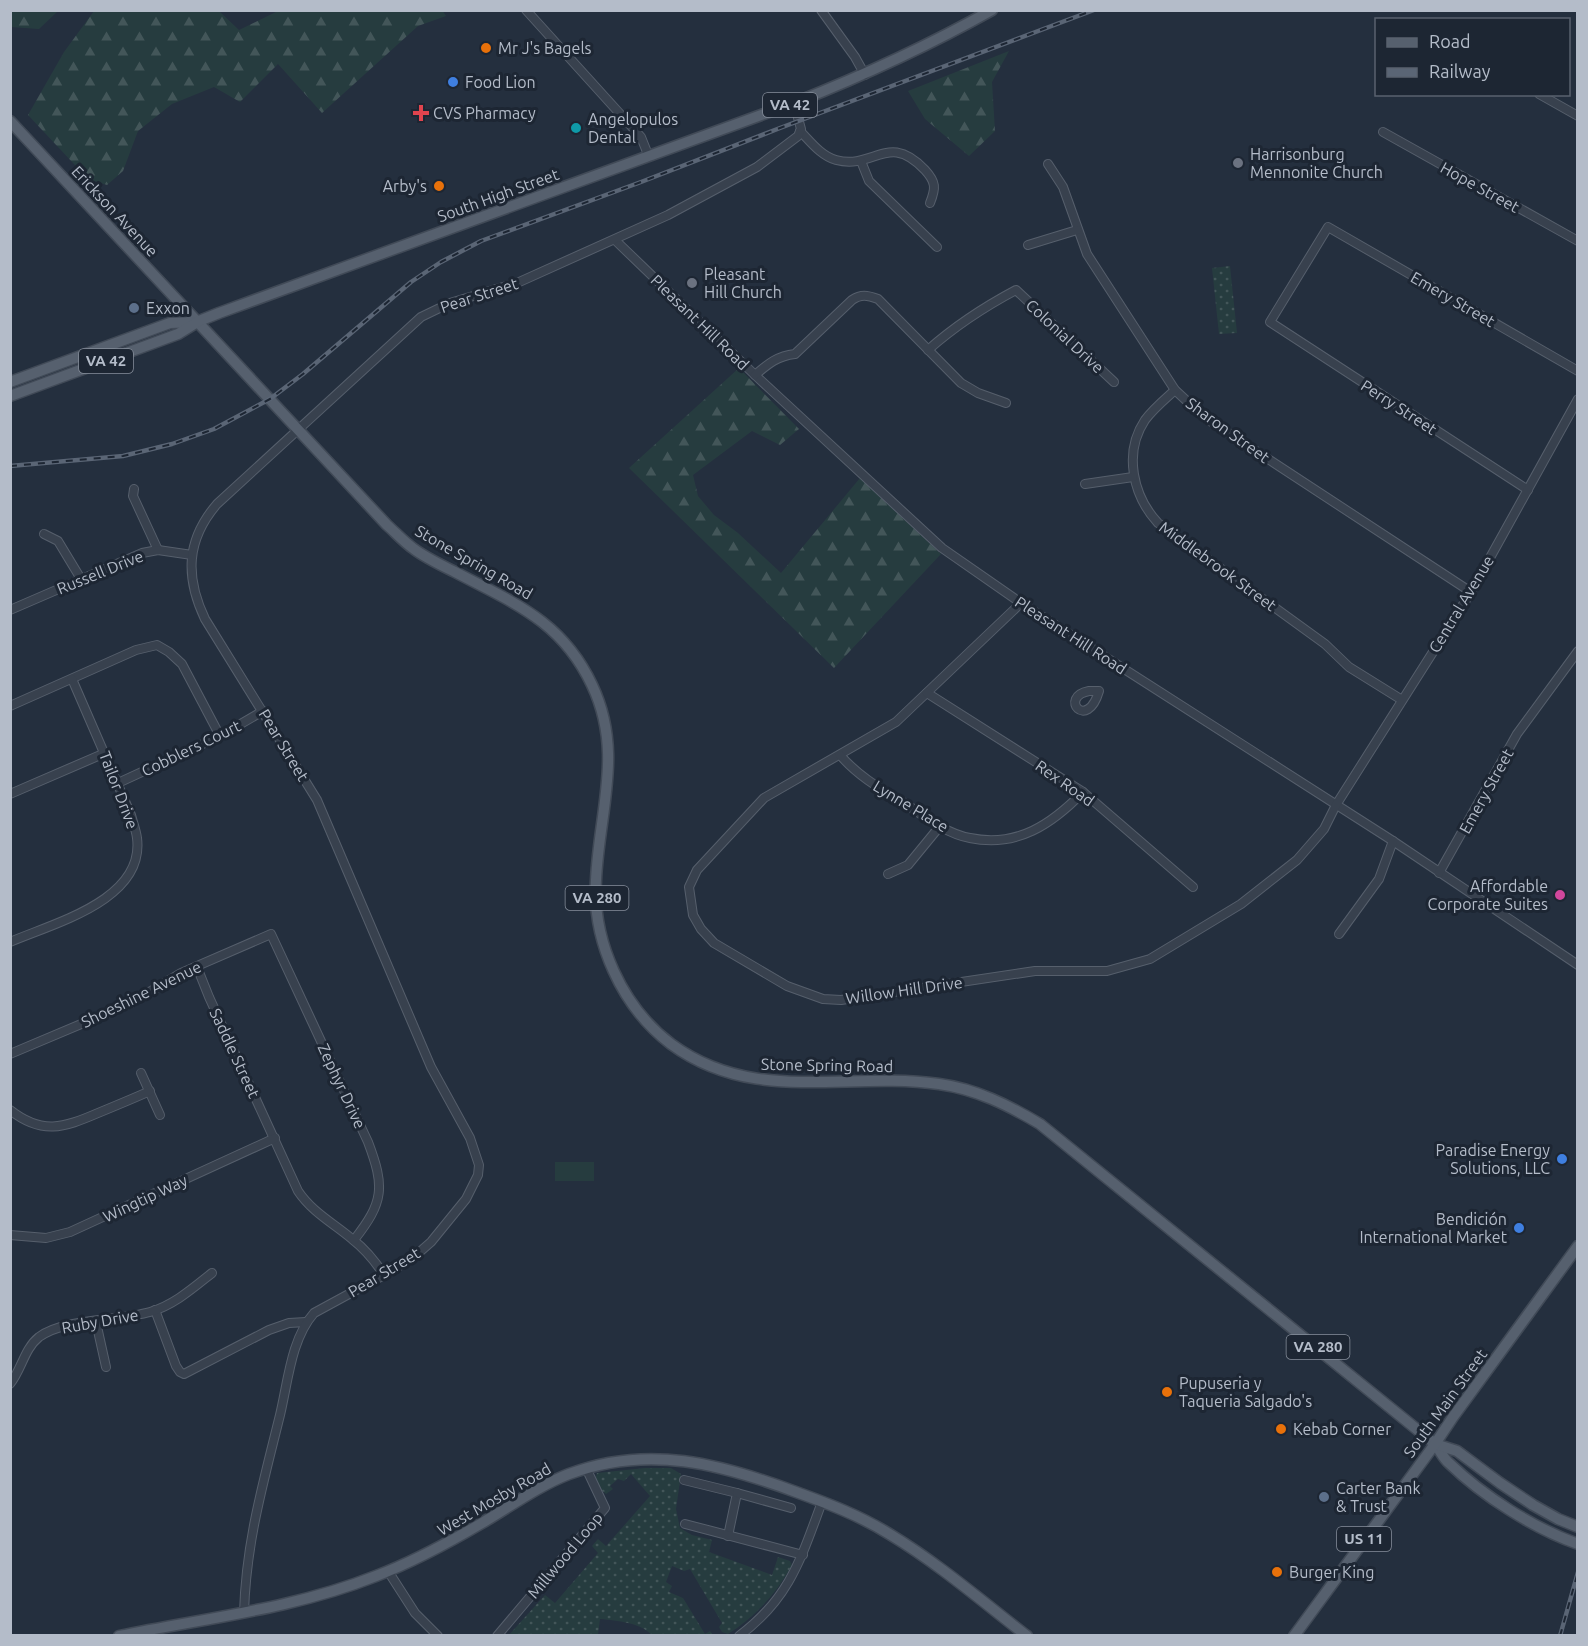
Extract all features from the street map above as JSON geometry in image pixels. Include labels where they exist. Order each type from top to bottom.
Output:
[{"type":"main road","name":"South High Street","points":[[10,396],[178,334],[199,321],[794,103],[865,75],[940,39],[992,10]]},
{"type":"main road","name":"Erickson Avenue","points":[[10,122],[199,321]]},
{"type":"main road","name":"VA 42","points":[[10,382],[170,323],[199,321]]},
{"type":"main road","name":"Stone Spring Road","points":[[199,321],[387,525],[415,550],[520,605],[556,633],[576,658],[592,684],[605,722],[610,764],[596,881],[598,922],[614,972],[628,997],[643,1017],[670,1043],[708,1066],[744,1077],[789,1081],[915,1081],[965,1089],[1005,1104],[1048,1131],[1436,1444],[1447,1462],[1491,1497],[1551,1534],[1576,1544]]},
{"type":"main road","name":"South Main Street","points":[[1294,1635],[1436,1444],[1453,1417],[1578,1246]]},
{"type":"main road","name":"Stone Spring Road","points":[[1436,1444],[1457,1451],[1533,1505],[1558,1520],[1578,1527]]},
{"type":"main road","name":"West Mosby Road","points":[[119,1635],[244,1613],[331,1592],[388,1571],[458,1537],[546,1484],[586,1468],[609,1462],[638,1460],[696,1462],[739,1472],[856,1515],[893,1536],[1027,1635]]},
{"type":"street","points":[[526,10],[641,137],[649,157]]},
{"type":"street","points":[[821,10],[855,57],[865,75]]},
{"type":"street","points":[[1543,96],[1578,116]]},
{"type":"street","points":[[794,103],[800,131],[824,155],[832,159],[844,162],[861,161],[887,152],[902,153],[914,158],[935,185],[930,203]]},
{"type":"street","name":"Pear Street","points":[[306,1322],[314,1313],[384,1275],[415,1256],[431,1242],[466,1199],[479,1165],[470,1138],[432,1067],[317,800],[198,604],[192,581],[192,555],[198,531],[206,516],[297,429],[421,317],[450,303],[517,283],[615,240],[694,201],[757,166],[788,145],[800,131]]},
{"type":"street","name":"Hope Street","points":[[1383,132],[1578,242]]},
{"type":"street","points":[[861,161],[869,181],[937,247]]},
{"type":"street","name":"Sharon Street","points":[[1048,164],[1063,187],[1087,254],[1175,390],[1204,417],[1471,592]]},
{"type":"street","name":"Perry Street","points":[[1328,227],[1270,322],[1528,490]]},
{"type":"street","name":"Emery Street","points":[[1328,227],[1578,371]]},
{"type":"street","points":[[1029,245],[1077,230]]},
{"type":"street","name":"Pleasant Hill Road","points":[[615,240],[755,375],[942,548],[1021,603],[1393,841],[1578,965]]},
{"type":"street","name":"Colonial Drive","points":[[928,350],[960,323],[1016,290],[1114,382]]},
{"type":"street","points":[[755,375],[770,362],[795,354],[852,300],[859,295],[868,295],[878,299],[965,386],[1006,403]]},
{"type":"street","name":"Middlebrook Street","points":[[1175,390],[1144,422],[1137,437],[1132,458],[1133,477],[1145,506],[1158,523],[1325,644],[1349,667],[1402,700]]},
{"type":"street","name":"Central Avenue","points":[[1336,805],[1471,592],[1578,399]]},
{"type":"street","points":[[1085,484],[1133,477]]},
{"type":"street","points":[[134,489],[133,496],[158,550]]},
{"type":"street","points":[[44,534],[58,541],[81,579]]},
{"type":"street","name":"Russell Drive","points":[[10,610],[142,553],[158,550],[192,555]]},
{"type":"street","name":"Willow Hill Drive","points":[[1021,603],[896,722],[764,798],[697,870],[689,887],[693,915],[701,929],[714,943],[787,986],[823,999],[842,1000],[1035,971],[1107,971],[1150,959],[1241,903],[1297,860],[1324,829],[1336,805]]},
{"type":"street","points":[[10,706],[136,650],[157,645],[182,664],[220,736]]},
{"type":"street","name":"Emery Street","points":[[1439,873],[1518,734],[1578,651]]},
{"type":"street","name":"Tailor Drive","points":[[10,942],[108,898],[122,885],[133,866],[137,838],[131,815],[72,679]]},
{"type":"street","name":"Rex Road","points":[[927,693],[1083,792],[1193,887]]},
{"type":"street","name":"Cobblers Court","points":[[118,783],[220,736],[263,711]]},
{"type":"street","points":[[10,794],[105,753]]},
{"type":"street","name":"Lynne Place","points":[[840,756],[855,772],[940,826],[969,838],[1000,841],[1030,834],[1062,814],[1083,792]]},
{"type":"street","points":[[888,874],[908,866],[940,826]]},
{"type":"street","points":[[1339,934],[1379,879],[1393,841]]},
{"type":"street","name":"Shoeshine Avenue","points":[[10,1054],[131,1002],[181,973],[271,934]]},
{"type":"street","name":"Zephyr Drive","points":[[271,934],[368,1142],[378,1170],[380,1196],[370,1220],[354,1240]]},
{"type":"street","name":"Saddle Street","points":[[197,967],[208,997],[298,1191],[308,1205],[354,1240],[372,1257],[384,1275]]},
{"type":"street","points":[[141,1073],[160,1115]]},
{"type":"street","points":[[10,1110],[24,1120],[37,1125],[67,1126],[150,1091]]},
{"type":"street","name":"Wingtip Way","points":[[10,1236],[46,1238],[70,1232],[275,1138]]},
{"type":"street","points":[[155,1310],[173,1302],[212,1273]]},
{"type":"street","name":"Ruby Drive","points":[[10,1384],[28,1350],[39,1337],[57,1328],[155,1310],[176,1366],[184,1374],[269,1330],[290,1323],[306,1322]]},
{"type":"street","points":[[96,1322],[106,1367]]},
{"type":"street","points":[[244,1613],[253,1523],[293,1361],[306,1322]]},
{"type":"street","name":"Millwood Loop","points":[[497,1635],[605,1508],[586,1468]]},
{"type":"street","points":[[684,1480],[791,1508]]},
{"type":"street","points":[[728,1536],[737,1494]]},
{"type":"street","points":[[739,1635],[773,1605],[793,1576],[822,1502]]},
{"type":"street","points":[[685,1524],[803,1555]]},
{"type":"street","points":[[388,1571],[415,1613],[438,1635]]},
{"type":"green space","points":[[442,10],[446,16],[418,26],[322,113],[278,64],[240,102],[214,87],[172,104],[138,131],[123,171],[107,185],[88,179],[28,115],[64,52],[94,11],[219,11],[239,30],[278,11]]},
{"type":"green space","points":[[10,11],[58,11],[39,29],[11,27]]},
{"type":"green space","points":[[1009,51],[992,82],[995,131],[969,156],[925,119],[908,91]]},
{"type":"green space","points":[[1230,266],[1237,333],[1219,334],[1212,268]]},
{"type":"green space","points":[[739,368],[799,429],[780,445],[752,431],[693,475],[698,496],[714,515],[738,533],[781,573],[860,478],[941,554],[834,668],[629,468]]},
{"type":"green space","points":[[555,1162],[594,1162],[594,1181],[555,1181]]},
{"type":"green space","points":[[671,1468],[681,1474],[676,1509],[680,1528],[692,1535],[712,1540],[709,1552],[772,1575],[778,1557],[790,1561],[792,1565],[772,1595],[747,1620],[728,1634],[722,1632],[719,1627],[722,1623],[690,1569],[684,1571],[672,1566],[666,1582],[672,1586],[669,1592],[683,1598],[705,1634],[710,1631],[713,1635],[652,1635],[635,1625],[600,1619],[598,1635],[508,1636],[545,1595],[555,1603],[598,1553],[592,1546],[598,1539],[606,1546],[650,1496],[631,1474],[624,1481],[618,1479],[610,1486],[613,1489],[606,1494],[595,1480],[597,1473]]},
{"type":"railway","points":[[10,466],[123,456],[172,444],[214,429],[270,399],[303,374],[411,282],[441,262],[481,241],[1094,10]]},
{"type":"railway","points":[[1560,1636],[1578,1572]]},
{"type":"place","name":"Mr J's Bagels","points":[[486,48]]},
{"type":"place","name":"Food Lion","points":[[453,82]]},
{"type":"place","name":"CVS Pharmacy","points":[[421,113]]},
{"type":"place","name":"Angelopulos Dental","points":[[576,128]]},
{"type":"place","name":"Harrisonburg Mennonite Church","points":[[1238,163]]},
{"type":"place","name":"Arby's","points":[[439,186]]},
{"type":"place","name":"Pleasant Hill Church","points":[[692,283]]},
{"type":"place","name":"Exxon","points":[[134,308]]},
{"type":"place","name":"Affordable Corporate Suites","points":[[1560,895]]},
{"type":"place","name":"Paradise Energy Solutions, LLC","points":[[1562,1159]]},
{"type":"place","name":"Bendición International Market","points":[[1519,1228]]},
{"type":"place","name":"Pupuseria y Taqueria Salgado's","points":[[1167,1392]]},
{"type":"place","name":"Kebab Corner","points":[[1281,1429]]},
{"type":"place","name":"Carter Bank & Trust","points":[[1324,1497]]},
{"type":"place","name":"Burger King","points":[[1277,1572]]}]
